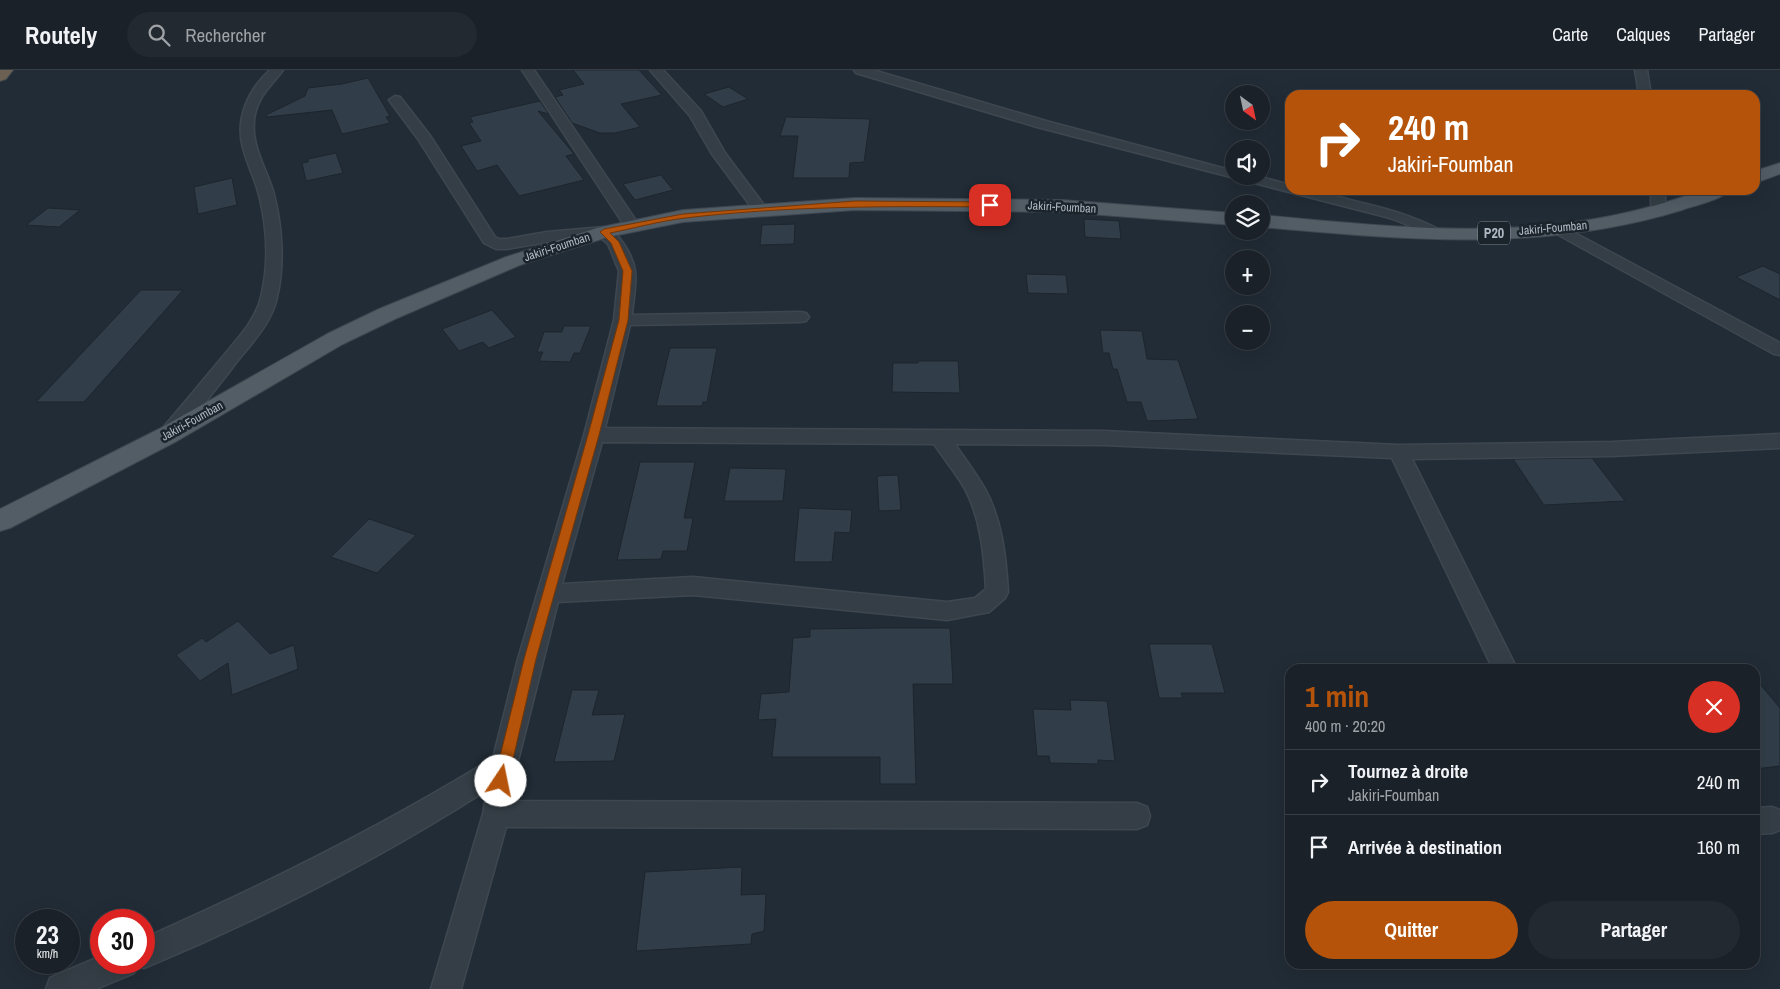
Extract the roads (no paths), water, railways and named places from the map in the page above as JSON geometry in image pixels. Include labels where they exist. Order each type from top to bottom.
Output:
[{"type":"highway","points":[[0,76],[5,70]]},
{"type":"main road","points":[[1760,176],[1780,168]]},
{"type":"main road","name":"Jakiri-Foumban","points":[[1270,223],[1353,229],[1433,232],[1560,230],[1658,212],[1707,195]]},
{"type":"main road","name":"Jakiri-Foumban","points":[[0,521],[168,435],[335,339],[387,314],[513,261],[630,225],[683,216],[760,209],[855,204],[1062,206],[1225,218]]},
{"type":"street","points":[[168,435],[253,330],[268,300],[273,269],[273,234],[264,188],[248,145],[246,118],[256,92],[277,70]]},
{"type":"street","points":[[528,70],[573,135],[630,225]]},
{"type":"street","points":[[656,70],[696,114],[719,154],[760,209]]},
{"type":"street","points":[[860,70],[1042,124],[1225,172]]},
{"type":"street","points":[[1641,70],[1644,90]]},
{"type":"street","points":[[395,100],[424,137],[489,240],[496,244],[507,244],[547,237],[604,232],[614,242],[627,271],[623,320],[594,435],[530,659],[504,765],[496,814],[446,989]]},
{"type":"street","points":[[1270,184],[1285,188]]},
{"type":"street","points":[[1312,195],[1392,214],[1410,220],[1433,232]]},
{"type":"street","points":[[1658,195],[1658,212]]},
{"type":"street","points":[[1560,230],[1780,350]]},
{"type":"street","points":[[623,320],[800,317]]},
{"type":"street","points":[[594,435],[1104,438],[1399,452],[1612,450],[1780,441]]},
{"type":"street","points":[[549,594],[693,586],[947,611],[981,606],[997,592],[997,575],[989,529],[976,492],[940,437]]},
{"type":"street","points":[[1399,452],[1503,664]]},
{"type":"street","points":[[155,948],[280,891],[384,838],[504,765]]},
{"type":"street","points":[[496,814],[1137,816]]},
{"type":"street","points":[[61,989],[95,974]]}]
